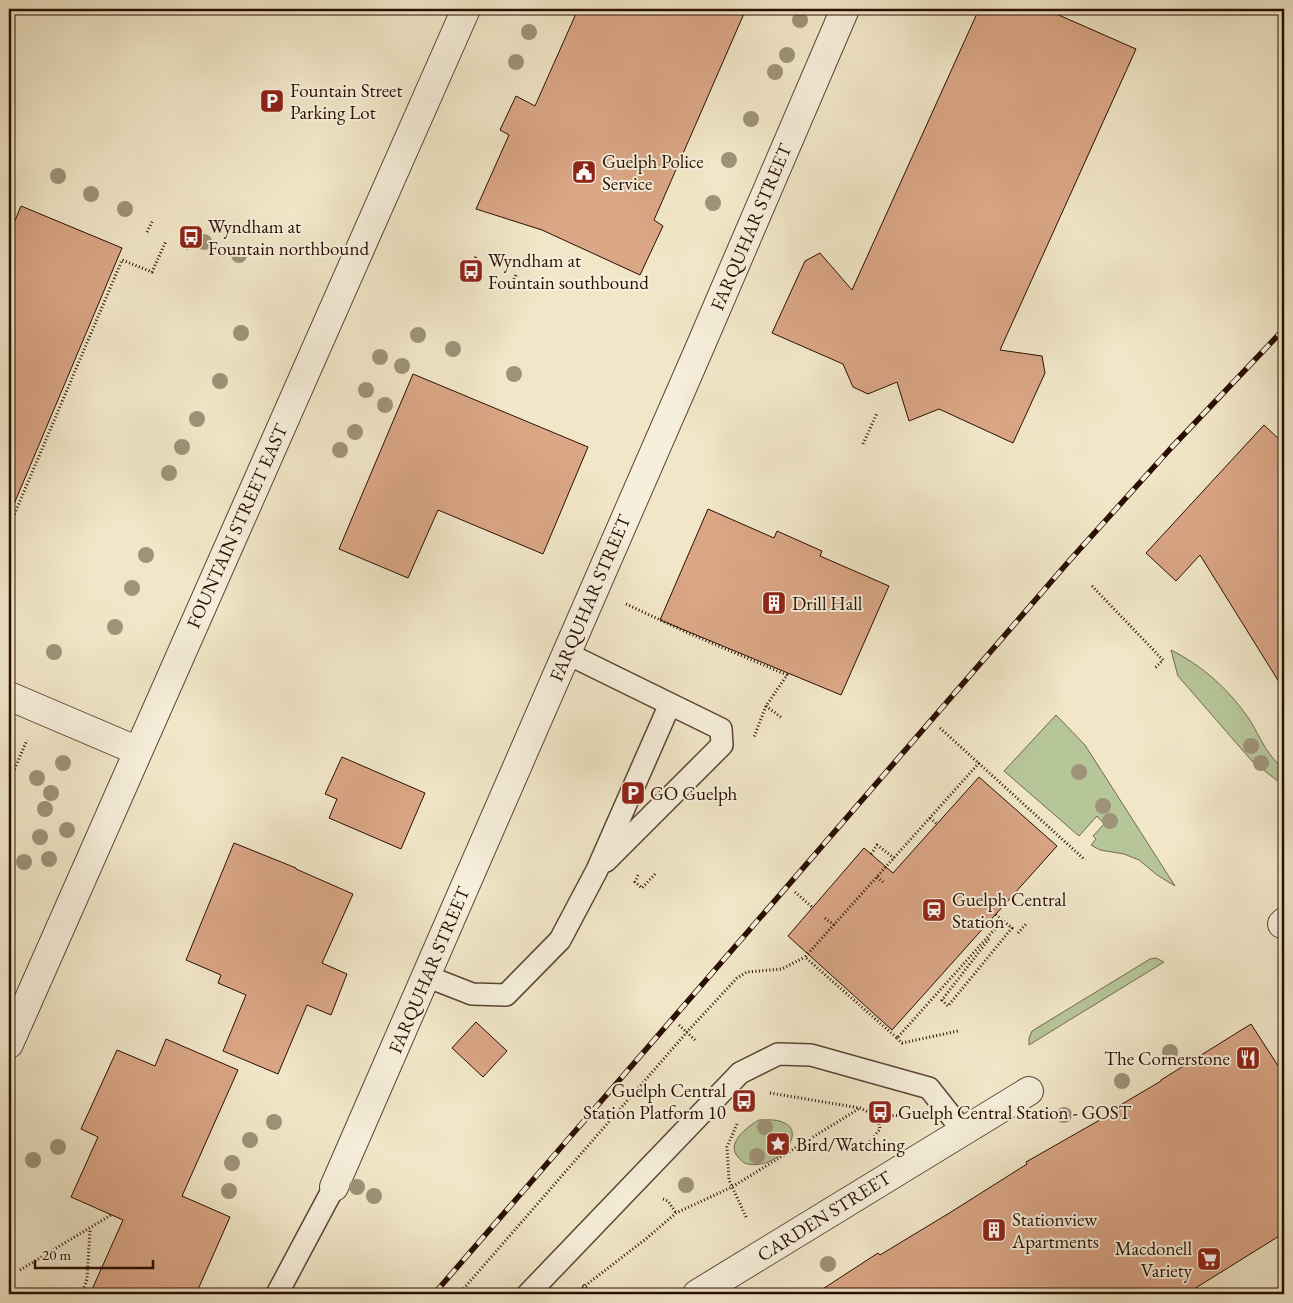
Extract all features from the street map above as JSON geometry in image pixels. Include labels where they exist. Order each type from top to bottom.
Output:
[{"type":"street","name":"FOUNTAIN STREET EAST","points":[[9,1044],[466,9]]},
{"type":"street","name":"FARQUHAR STREET","points":[[334,1187],[700,348],[844,9]]},
{"type":"street","points":[[9,696],[138,751]]},
{"type":"street","name":"CARDEN STREET","points":[[697,1294],[1029,1091]]},
{"type":"lane","points":[[566,653],[721,729],[722,745],[597,870]]},
{"type":"lane","points":[[426,976],[472,994],[506,995],[560,940],[597,870],[670,704]]},
{"type":"lane","points":[[528,1294],[740,1072],[778,1054],[811,1055],[930,1088],[963,1131]]},
{"type":"lane","points":[[276,1294],[334,1187]]},
{"type":"path","points":[[147,232],[153,220]]},
{"type":"path","points":[[186,250],[191,237]]},
{"type":"path","points":[[9,527],[122,260],[152,272],[166,241]]},
{"type":"path","points":[[470,271],[476,256]]},
{"type":"path","points":[[510,289],[516,275]]},
{"type":"path","points":[[863,444],[877,413]]},
{"type":"path","points":[[1092,586],[1163,660],[1154,669]]},
{"type":"path","points":[[766,706],[782,718]]},
{"type":"path","points":[[9,782],[41,710]]},
{"type":"path","points":[[940,728],[1085,860]]},
{"type":"path","points":[[459,1294],[687,1032],[737,978],[748,972],[782,969],[805,957],[979,763]]},
{"type":"path","points":[[930,817],[937,824]]},
{"type":"path","points":[[871,854],[877,845],[894,858]]},
{"type":"path","points":[[877,876],[884,883]]},
{"type":"path","points":[[795,892],[812,907]]},
{"type":"path","points":[[996,914],[1003,920],[1012,928],[948,1006],[942,1000],[1003,920]]},
{"type":"path","points":[[825,918],[834,925]]},
{"type":"path","points":[[897,1038],[1003,920]]},
{"type":"path","points":[[1018,933],[1027,923]]},
{"type":"path","points":[[805,957],[902,1043],[958,1030]]},
{"type":"path","points":[[679,1025],[695,1040]]},
{"type":"path","points":[[769,1093],[860,1108],[878,1117],[904,1115]]},
{"type":"path","points":[[573,1294],[647,1238],[676,1213],[732,1187],[860,1108]]},
{"type":"path","points":[[862,1152],[880,1129],[878,1117]]},
{"type":"path","points":[[737,1122],[727,1147],[729,1180],[747,1220]]},
{"type":"path","points":[[659,1198],[668,1201],[676,1213]]},
{"type":"path","points":[[20,1270],[111,1215]]},
{"type":"path","points":[[82,1294],[87,1279],[90,1228]]},
{"type":"path","points":[[577,1280],[593,1294]]},
{"type":"green space","points":[[1171,650],[1183,656],[1216,680],[1235,700],[1251,722],[1269,753],[1284,769],[1284,786],[1252,761],[1178,676]]},
{"type":"green space","points":[[1056,715],[1085,745],[1175,886],[1157,875],[1139,860],[1124,854],[1100,850],[1091,845],[1096,839],[1093,836],[1104,824],[1097,816],[1079,836],[1004,771]]},
{"type":"green space","points":[[1156,958],[1164,962],[1029,1045],[1032,1031],[1150,959]]},
{"type":"green space","points":[[759,1120],[777,1120],[790,1127],[792,1133],[791,1141],[779,1156],[770,1161],[759,1164],[746,1164],[735,1153],[734,1147],[739,1136],[749,1126]]},
{"type":"building","name":"Guelph Police Service","points":[[578,9],[746,9],[654,220],[663,226],[640,275],[542,230],[476,209],[509,135],[500,130],[516,96],[535,106]]},
{"type":"building","points":[[979,9],[1045,9],[1136,49],[1000,350],[1042,356],[1045,373],[1013,443],[939,409],[909,421],[897,382],[868,394],[853,387],[843,364],[772,333],[805,261],[820,253],[852,290]]},
{"type":"building","points":[[21,206],[122,248],[9,516],[9,235]]},
{"type":"building","points":[[413,374],[588,447],[543,554],[438,510],[408,578],[339,549]]},
{"type":"building","points":[[1264,425],[1284,444],[1284,690],[1200,555],[1176,581],[1146,553]]},
{"type":"building","name":"Drill Hall","points":[[708,509],[774,538],[777,531],[822,551],[820,556],[889,586],[841,695],[660,620]]},
{"type":"building","points":[[342,757],[425,793],[401,849],[329,818],[337,799],[325,794]]},
{"type":"building","points":[[979,777],[1057,846],[892,1030],[788,936],[864,848],[893,873]]},
{"type":"building","points":[[234,843],[353,894],[322,963],[347,974],[331,1015],[307,1005],[278,1074],[223,1051],[246,995],[218,983],[221,975],[186,960]]},
{"type":"building","points":[[476,1022],[507,1051],[483,1077],[452,1048]]},
{"type":"building","points":[[1251,1024],[1284,1075],[1284,1233],[1186,1294],[815,1294],[878,1253],[880,1255],[951,1212],[1027,1164],[1026,1162],[1098,1121],[1117,1107]]},
{"type":"building","points":[[166,1039],[238,1070],[182,1196],[230,1217],[196,1294],[90,1294],[123,1220],[71,1197],[98,1137],[81,1129],[117,1050],[155,1066]]},
{"type":"railway","points":[[434,1294],[1070,560],[1171,448],[1284,329]]},
{"type":"place","name":"Fountain Street Parking Lot","points":[[272,101]]},
{"type":"place","name":"Guelph Police Service","points":[[584,172]]},
{"type":"place","name":"Wyndham at Fountain northbound","points":[[191,237]]},
{"type":"place","name":"Wyndham at Fountain southbound","points":[[471,271]]},
{"type":"place","name":"Drill Hall","points":[[774,603]]},
{"type":"place","name":"GO Guelph","points":[[633,793]]},
{"type":"place","name":"Guelph Central Station","points":[[934,910]]},
{"type":"place","name":"The Cornerstone","points":[[1248,1058]]},
{"type":"place","name":"Guelph Central Station Platform 10","points":[[744,1101]]},
{"type":"place","name":"Guelph Central Station - GOST","points":[[880,1112]]},
{"type":"place","name":"Bird/Watching","points":[[778,1144]]},
{"type":"place","name":"Stationview Apartments","points":[[994,1230]]},
{"type":"place","name":"Macdonell Variety","points":[[1209,1259]]}]
